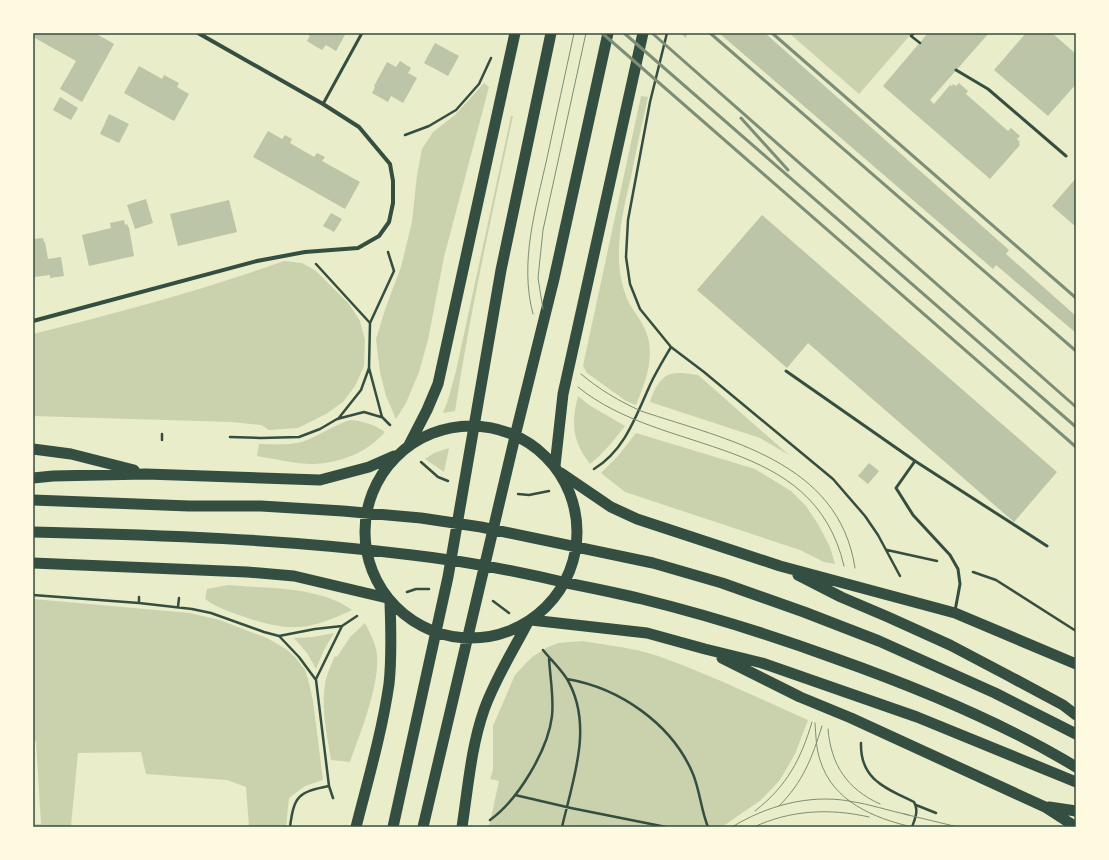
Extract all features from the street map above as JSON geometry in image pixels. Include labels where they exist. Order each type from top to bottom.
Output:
[{"type":"highway","points":[[408,446],[427,410],[438,384],[516,33]]},
{"type":"highway","points":[[393,827],[448,577],[501,270],[551,33]]},
{"type":"highway","points":[[423,827],[554,279],[608,33]]},
{"type":"highway","points":[[643,33],[563,394],[557,469],[569,490],[576,510],[578,531],[577,549],[572,567],[565,583],[555,598],[544,610],[530,621],[508,632],[488,638],[445,636],[424,628],[406,617],[389,600],[372,571],[366,548],[365,525],[369,502],[378,481],[387,467],[408,446],[429,434],[451,428],[474,426],[498,429],[520,437],[539,450],[557,469],[611,507],[637,519],[780,566],[955,613],[1076,664]]},
{"type":"highway","points":[[33,449],[71,454],[146,474]]},
{"type":"highway","points":[[33,478],[53,476],[146,474],[320,480],[369,467],[398,455]]},
{"type":"highway","points":[[33,500],[189,506],[261,506],[421,518],[481,527],[661,565],[722,583],[804,612],[879,641],[995,693],[1076,734]]},
{"type":"highway","points":[[33,532],[187,536],[354,548],[473,564],[642,599],[790,642],[868,670],[983,719],[1046,749],[1076,767]]},
{"type":"highway","points":[[33,563],[232,571],[286,576],[334,585],[389,600]]},
{"type":"highway","points":[[780,566],[841,597],[888,616],[950,646],[1063,705],[1076,714]]},
{"type":"highway","points":[[356,827],[383,718],[389,684],[392,647],[389,600]]},
{"type":"highway","points":[[530,621],[647,633],[762,663],[917,717],[1076,782]]},
{"type":"highway","points":[[462,827],[475,742],[485,709],[503,670],[530,621]]},
{"type":"highway","points":[[705,649],[800,697],[851,718],[1045,807],[1076,827]]},
{"type":"highway","points":[[1045,807],[1076,811]]},
{"type":"street","points":[[33,321],[257,262],[305,252],[358,248],[378,236],[389,222],[393,203],[393,181],[390,164],[359,127],[323,104],[198,33]]},
{"type":"lane","points":[[323,104],[362,33]]},
{"type":"lane","points":[[956,70],[988,88],[1066,156]]},
{"type":"lane","points":[[786,371],[915,461],[1047,546]]},
{"type":"lane","points":[[915,461],[896,488],[913,515],[950,555],[958,569],[960,584],[955,613]]},
{"type":"path","points":[[667,33],[651,95],[628,220],[626,257],[630,284],[640,310],[671,347],[704,372],[833,479],[865,516],[887,550],[900,576]]},
{"type":"path","points":[[914,33],[912,36],[920,43]]},
{"type":"path","points":[[405,135],[429,126],[456,110],[479,84],[491,57]]},
{"type":"path","points":[[305,252],[370,323]]},
{"type":"path","points":[[382,417],[369,368],[370,323],[394,271],[388,252]]},
{"type":"path","points":[[594,469],[604,462],[614,451],[632,427],[651,384],[671,347]]},
{"type":"path","points":[[337,419],[361,390],[369,368]]},
{"type":"path","points":[[230,437],[299,437],[320,429],[337,419],[364,412],[382,417],[390,425]]},
{"type":"path","points":[[162,434],[162,440]]},
{"type":"path","points":[[887,550],[940,562]]},
{"type":"path","points":[[973,572],[996,580],[1076,630]]},
{"type":"path","points":[[33,595],[178,607],[211,613],[264,632],[280,636],[315,629],[342,626],[357,616]]},
{"type":"path","points":[[139,598],[139,603]]},
{"type":"path","points":[[178,607],[179,598]]},
{"type":"path","points":[[316,680],[342,626]]},
{"type":"path","points":[[280,636],[299,657],[316,680],[329,786],[333,798]]},
{"type":"path","points":[[543,650],[567,679],[573,691],[581,728],[578,756],[562,827]]},
{"type":"path","points":[[490,820],[499,814],[515,795],[539,756],[550,729],[553,704],[549,657]]},
{"type":"path","points":[[567,679],[578,681],[622,698],[645,714],[664,730],[680,750],[693,775],[708,827]]},
{"type":"path","points":[[861,743],[862,758],[872,776],[882,787],[914,802],[916,805],[936,813]]},
{"type":"path","points":[[290,827],[295,802],[302,793],[311,789],[329,786]]},
{"type":"path","points":[[515,795],[666,827]]},
{"type":"path","points":[[912,827],[917,811],[916,805]]},
{"type":"green space","points":[[789,33],[912,33],[859,94]]},
{"type":"green space","points":[[484,83],[489,87],[444,257],[428,340],[419,372],[406,403],[396,419],[386,396],[380,372],[376,339],[401,267],[412,222],[417,175],[422,149],[433,132],[455,115]]},
{"type":"green space","points":[[641,96],[648,97],[624,209],[619,251],[620,272],[625,293],[629,303],[644,328],[649,341],[650,350],[650,360],[646,379],[636,405],[626,401],[587,373],[583,366]]},
{"type":"green space","points":[[511,116],[513,116],[474,300],[455,411],[443,413],[456,371]]},
{"type":"green space","points":[[284,261],[302,263],[316,271],[349,304],[360,321],[365,340],[364,366],[355,386],[343,402],[326,414],[298,428],[269,430],[261,425],[231,422],[33,416],[33,334],[96,318],[222,282]]},
{"type":"green space","points":[[675,373],[698,375],[789,455],[760,438],[650,402],[655,390],[666,376]]},
{"type":"green space","points":[[578,396],[589,405],[625,426],[604,451],[590,464],[584,456],[576,439],[574,415]]},
{"type":"green space","points":[[350,420],[368,423],[385,432],[370,446],[352,456],[333,462],[306,464],[257,456],[259,444],[302,442]]},
{"type":"green space","points":[[636,433],[755,469],[791,491],[806,506],[818,524],[830,547],[835,564],[824,562],[800,550],[625,492],[601,473],[618,456]]},
{"type":"green space","points":[[449,448],[444,472],[425,459],[434,453]]},
{"type":"green space","points":[[228,585],[276,588],[309,593],[339,602],[352,610],[309,626],[284,627],[256,621],[226,610],[205,599],[207,589]]},
{"type":"green space","points":[[33,599],[190,613],[220,620],[267,638],[286,649],[295,657],[305,670],[309,683],[313,701],[323,780],[305,786],[289,798],[286,827],[249,827],[246,787],[227,780],[146,774],[141,752],[78,753],[71,826],[33,827],[33,824],[41,824],[36,741],[33,741]]},
{"type":"green space","points":[[365,623],[376,649],[376,675],[373,690],[350,762],[331,760],[324,710],[324,689],[326,679],[335,656],[337,657],[350,637]]},
{"type":"green space","points":[[334,633],[324,650],[316,669],[307,653],[294,638],[313,637]]},
{"type":"green space","points":[[582,641],[630,649],[658,656],[715,678],[808,720],[795,754],[780,780],[761,800],[722,827],[489,827],[499,781],[490,779],[493,770],[493,726],[515,675],[532,657],[548,647],[558,643]]},
{"type":"building","points":[[33,33],[95,33],[114,44],[82,102],[60,89],[76,61],[33,37]]},
{"type":"building","points":[[305,33],[346,33],[336,51],[326,45],[322,50],[315,46],[307,41],[310,36]]},
{"type":"building","points":[[680,33],[687,33],[686,38]]},
{"type":"building","points":[[719,33],[765,33],[1009,250],[1006,254],[1076,316],[1076,333],[996,265],[993,269]]},
{"type":"building","points":[[928,33],[989,33],[930,100],[934,104],[950,85],[952,86],[953,84],[956,86],[959,83],[968,91],[966,94],[1008,131],[1011,128],[1020,136],[1017,139],[1020,142],[1020,145],[990,179],[883,86]]},
{"type":"building","points":[[1026,33],[1052,33],[1076,54],[1076,84],[1048,116],[994,70]]},
{"type":"building","points":[[435,43],[459,56],[448,76],[424,63]]},
{"type":"building","points":[[400,61],[411,68],[408,73],[417,78],[403,103],[391,96],[388,102],[372,93],[375,87],[374,86],[387,62],[396,67]]},
{"type":"building","points":[[139,66],[162,79],[164,75],[179,83],[177,87],[189,94],[174,121],[124,93]]},
{"type":"building","points":[[60,97],[78,108],[71,120],[53,110]]},
{"type":"building","points":[[109,114],[129,124],[119,143],[100,134]]},
{"type":"building","points":[[268,131],[282,139],[285,135],[292,139],[290,143],[314,157],[317,153],[325,157],[322,161],[360,182],[345,209],[253,157]]},
{"type":"building","points":[[1076,178],[1076,227],[1052,206]]},
{"type":"building","points":[[146,199],[153,223],[135,229],[127,205]]},
{"type":"building","points":[[229,200],[237,232],[178,246],[170,214]]},
{"type":"building","points":[[331,213],[342,219],[334,232],[323,226]]},
{"type":"building","points":[[762,215],[1057,472],[1014,522],[808,343],[787,368],[697,290]]},
{"type":"building","points":[[124,220],[125,225],[127,224],[129,228],[134,256],[89,266],[82,235],[111,228],[110,223]]},
{"type":"building","points":[[43,238],[48,259],[61,257],[64,276],[50,278],[50,275],[34,277],[35,281],[33,281],[33,239]]},
{"type":"building","points":[[869,463],[879,471],[868,484],[858,476]]},
{"type":"tram line","points":[[533,314],[529,294],[528,255],[538,196],[574,33]]},
{"type":"tram line","points":[[543,309],[538,278],[543,230],[586,33]]},
{"type":"tram line","points":[[581,374],[617,399],[641,411],[742,445],[774,460],[803,479],[827,502],[845,532],[855,568]]},
{"type":"tram line","points":[[578,387],[613,410],[652,426],[732,453],[769,470],[802,492],[827,523],[844,566]]},
{"type":"tram line","points":[[755,811],[766,802],[784,782],[798,760],[812,722]]},
{"type":"tram line","points":[[815,723],[820,760],[826,775],[835,787],[857,806],[870,813],[883,819],[912,827]]},
{"type":"tram line","points":[[779,806],[801,779],[822,726]]},
{"type":"tram line","points":[[828,729],[833,754],[837,765],[843,774],[858,791],[880,804]]},
{"type":"tram line","points":[[732,827],[759,813],[773,808],[819,799],[857,802],[909,815]]},
{"type":"tram line","points":[[754,827],[782,817],[810,812],[840,812],[869,817]]},
{"type":"tram line","points":[[904,814],[958,827]]},
{"type":"railway","points":[[602,33],[1076,447]]},
{"type":"railway","points":[[624,33],[1076,427]]},
{"type":"railway","points":[[652,33],[1076,407]]},
{"type":"railway","points":[[710,33],[1076,351]]},
{"type":"railway","points":[[772,33],[1076,298]]},
{"type":"railway","points":[[741,118],[788,170]]}]
